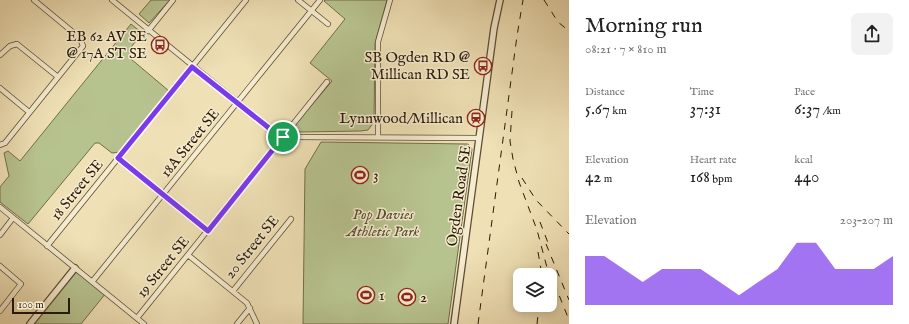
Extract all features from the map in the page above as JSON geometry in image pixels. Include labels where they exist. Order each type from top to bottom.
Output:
[{"type":"street","points":[[0,145],[5,143],[82,49],[84,43],[34,0]]},
{"type":"street","points":[[112,0],[192,67],[274,132],[283,137],[479,138]]},
{"type":"street","points":[[148,30],[173,0]]},
{"type":"street","name":"18 Street SE","points":[[47,246],[246,0]]},
{"type":"street","points":[[298,0],[328,24]]},
{"type":"street","name":"18A Street SE","points":[[92,282],[320,0]]},
{"type":"street","points":[[378,137],[378,42],[390,0]]},
{"type":"street","name":"Ogden Road SE","points":[[454,324],[494,28],[500,0]]},
{"type":"street","points":[[0,55],[10,46],[17,44],[58,77]]},
{"type":"street","name":"19 Street SE","points":[[137,318],[327,82]]},
{"type":"street","points":[[0,88],[29,112]]},
{"type":"street","points":[[118,158],[208,231]]},
{"type":"street","points":[[0,207],[144,324]]},
{"type":"street","points":[[0,235],[13,218]]},
{"type":"street","name":"20 Street SE","points":[[233,291],[291,219]]},
{"type":"street","points":[[188,255],[247,303],[257,324]]},
{"type":"street","points":[[0,266],[21,284],[0,311]]},
{"type":"street","points":[[30,324],[75,268]]},
{"type":"street","points":[[237,324],[250,308]]},
{"type":"green space","points":[[151,0],[170,0],[149,23],[139,14]]},
{"type":"green space","points":[[387,0],[375,43],[374,122],[368,130],[300,132],[297,131],[294,126],[332,81],[310,63],[345,19],[324,1]]},
{"type":"green space","points":[[131,24],[142,33],[129,50],[131,59],[169,91],[120,152],[112,153],[99,143],[95,143],[28,224],[0,202],[0,187],[9,176],[4,153],[8,151],[20,161]]},
{"type":"green space","name":"Pop Davies Athletic Park","points":[[321,142],[468,144],[472,149],[448,324],[303,324],[305,169]]},
{"type":"green space","points":[[75,268],[106,293],[81,324],[30,324]]},
{"type":"railway","points":[[478,324],[523,0]]},
{"type":"railway","points":[[544,0],[558,22],[569,31]]},
{"type":"railway","points":[[512,111],[510,141],[513,159],[519,182],[537,230],[547,268]]},
{"type":"railway","points":[[522,178],[536,200],[569,234]]},
{"type":"railway","points":[[540,222],[550,248]]},
{"type":"railway","points":[[546,244],[569,300]]},
{"type":"railway","points":[[538,252],[541,268]]},
{"type":"railway","points":[[557,290],[569,320]]},
{"type":"railway","points":[[537,324],[538,312]]},
{"type":"place","name":"EB 62 AV SE @ 17A ST SE","points":[[160,45]]},
{"type":"place","name":"SB Ogden RD @ Millican RD SE","points":[[483,66]]},
{"type":"place","name":"Lynnwood/Millican","points":[[476,118]]},
{"type":"place","name":"3","points":[[360,175]]},
{"type":"place","name":"1","points":[[366,295]]},
{"type":"place","name":"2","points":[[407,297]]},
{"type":"route","points":[[192,67],[274,132],[283,137],[208,231],[118,158],[192,67]]}]
